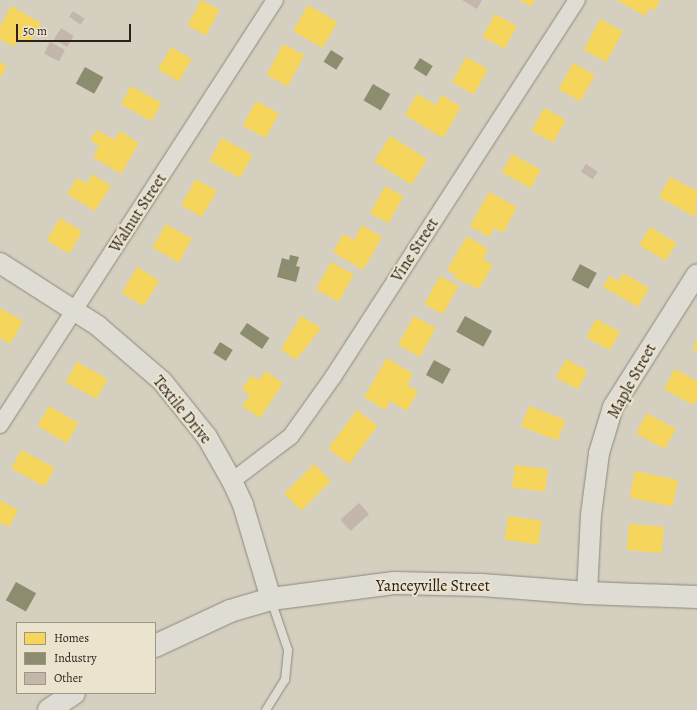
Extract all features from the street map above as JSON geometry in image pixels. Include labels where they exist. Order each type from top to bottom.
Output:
[{"type":"main road","name":"Yanceyville Street","points":[[156,646],[230,611],[271,599],[394,583],[482,585],[588,593],[697,597]]},
{"type":"main road","points":[[49,710],[73,694]]},
{"type":"street","name":"Walnut Street","points":[[0,425],[275,0]]},
{"type":"street","name":"Vine Street","points":[[232,481],[292,436],[333,378],[577,0]]},
{"type":"street","name":"Textile Drive","points":[[0,263],[98,326],[162,381],[207,437],[232,481],[243,505],[271,599]]},
{"type":"street","name":"Maple Street","points":[[588,593],[591,515],[599,453],[614,407],[697,274]]},
{"type":"lane","points":[[266,710],[285,680],[288,650],[271,599]]},
{"type":"building: Homes","points":[[201,0],[220,10],[206,35],[187,26]]},
{"type":"building: Homes","points":[[519,0],[535,0],[531,6]]},
{"type":"building: Homes","points":[[616,0],[660,0],[654,11],[649,8],[645,16]]},
{"type":"building: Homes","points":[[308,5],[337,22],[322,48],[293,31]]},
{"type":"building: Homes","points":[[11,6],[41,23],[30,44],[19,38],[14,47],[0,39],[0,27]]},
{"type":"building: Homes","points":[[495,14],[517,26],[504,49],[482,37]]},
{"type":"building: Homes","points":[[600,19],[623,31],[607,62],[584,50]]},
{"type":"building: Homes","points":[[283,44],[304,55],[288,86],[267,75]]},
{"type":"building: Homes","points":[[171,47],[192,59],[179,82],[158,70]]},
{"type":"building: Homes","points":[[466,57],[488,69],[474,94],[452,82]]},
{"type":"building: Homes","points":[[0,62],[7,67],[0,78]]},
{"type":"building: Homes","points":[[573,63],[595,75],[580,101],[558,89]]},
{"type":"building: Homes","points":[[131,86],[162,103],[151,121],[121,104]]},
{"type":"building: Homes","points":[[417,94],[436,105],[442,95],[461,107],[443,138],[405,115]]},
{"type":"building: Homes","points":[[256,101],[279,113],[266,138],[243,126]]},
{"type":"building: Homes","points":[[544,108],[566,120],[553,143],[531,131]]},
{"type":"building: Homes","points":[[97,130],[114,140],[120,131],[139,143],[121,174],[93,157],[99,146],[90,140]]},
{"type":"building: Homes","points":[[390,136],[427,159],[411,185],[374,161]]},
{"type":"building: Homes","points":[[222,138],[253,155],[240,178],[209,161]]},
{"type":"building: Homes","points":[[512,154],[541,170],[531,188],[502,172]]},
{"type":"building: Homes","points":[[92,174],[111,186],[95,211],[67,194],[77,178],[87,184]]},
{"type":"building: Homes","points":[[670,177],[697,191],[695,217],[659,197]]},
{"type":"building: Homes","points":[[196,179],[217,191],[202,217],[181,205]]},
{"type":"building: Homes","points":[[385,186],[403,196],[388,223],[370,213]]},
{"type":"building: Homes","points":[[489,192],[517,207],[503,233],[494,228],[489,237],[470,226]]},
{"type":"building: Homes","points":[[60,218],[82,231],[69,254],[47,240]]},
{"type":"building: Homes","points":[[166,224],[192,239],[178,262],[152,247]]},
{"type":"building: Homes","points":[[362,225],[382,237],[363,270],[333,252],[343,234],[354,240]]},
{"type":"building: Homes","points":[[650,227],[677,243],[666,261],[639,245]]},
{"type":"building: Homes","points":[[467,236],[488,249],[483,259],[493,265],[479,289],[454,278],[456,275],[447,270]]},
{"type":"building: Homes","points":[[331,262],[354,275],[339,302],[316,289]]},
{"type":"building: Homes","points":[[137,267],[159,280],[144,306],[122,293]]},
{"type":"building: Homes","points":[[623,273],[649,288],[638,307],[603,287],[609,276],[619,281]]},
{"type":"building: Homes","points":[[440,276],[458,286],[443,314],[424,304]]},
{"type":"building: Homes","points":[[0,308],[23,321],[10,344],[0,338]]},
{"type":"building: Homes","points":[[301,316],[321,328],[296,360],[281,349]]},
{"type":"building: Homes","points":[[414,316],[436,328],[420,357],[398,345]]},
{"type":"building: Homes","points":[[596,319],[620,332],[610,350],[586,338]]},
{"type":"building: Homes","points":[[697,339],[697,352],[692,349]]},
{"type":"building: Homes","points":[[387,358],[413,374],[407,385],[418,391],[407,411],[390,401],[385,410],[364,397]]},
{"type":"building: Homes","points":[[566,359],[588,371],[578,389],[556,377]]},
{"type":"building: Homes","points":[[77,362],[108,379],[96,399],[66,382]]},
{"type":"building: Homes","points":[[675,369],[697,381],[697,398],[693,405],[664,389]]},
{"type":"building: Homes","points":[[265,371],[283,383],[260,418],[242,406],[250,395],[242,389],[251,376],[259,380]]},
{"type":"building: Homes","points":[[49,406],[78,423],[67,443],[38,426]]},
{"type":"building: Homes","points":[[529,406],[565,420],[558,441],[521,427]]},
{"type":"building: Homes","points":[[357,410],[378,426],[349,464],[328,448]]},
{"type":"building: Homes","points":[[647,413],[676,429],[665,449],[636,433]]},
{"type":"building: Homes","points":[[21,450],[55,468],[45,486],[11,469]]},
{"type":"building: Homes","points":[[314,464],[331,481],[301,511],[284,494]]},
{"type":"building: Homes","points":[[515,465],[548,469],[545,492],[512,488]]},
{"type":"building: Homes","points":[[635,471],[678,480],[672,507],[629,497]]},
{"type":"building: Homes","points":[[0,500],[18,510],[9,527],[0,523]]},
{"type":"building: Homes","points":[[508,516],[542,521],[538,544],[505,540]]},
{"type":"building: Homes","points":[[629,524],[664,527],[662,553],[627,550]]},
{"type":"building: Industry","points":[[331,50],[344,58],[336,70],[324,62]]},
{"type":"building: Industry","points":[[420,58],[433,66],[426,76],[414,68]]},
{"type":"building: Industry","points":[[85,67],[103,77],[94,94],[76,84]]},
{"type":"building: Industry","points":[[373,84],[390,94],[381,110],[364,100]]},
{"type":"building: Industry","points":[[290,255],[299,257],[296,266],[300,267],[296,282],[277,277],[282,258],[289,260]]},
{"type":"building: Industry","points":[[580,264],[597,273],[588,289],[572,280]]},
{"type":"building: Industry","points":[[465,316],[492,331],[483,347],[456,332]]},
{"type":"building: Industry","points":[[247,323],[269,338],[262,349],[240,334]]},
{"type":"building: Industry","points":[[220,342],[233,350],[226,361],[213,353]]},
{"type":"building: Industry","points":[[434,360],[451,369],[443,384],[426,375]]},
{"type":"building: Industry","points":[[16,582],[36,593],[26,612],[6,600]]},
{"type":"building: Other","points":[[462,0],[482,0],[477,9]]},
{"type":"building: Other","points":[[73,11],[85,19],[81,25],[69,17]]},
{"type":"building: Other","points":[[61,28],[74,36],[67,47],[54,39]]},
{"type":"building: Other","points":[[50,42],[65,50],[59,61],[44,53]]},
{"type":"building: Other","points":[[586,164],[598,172],[593,179],[581,171]]},
{"type":"building: Other","points":[[359,503],[369,514],[350,531],[340,520]]}]
